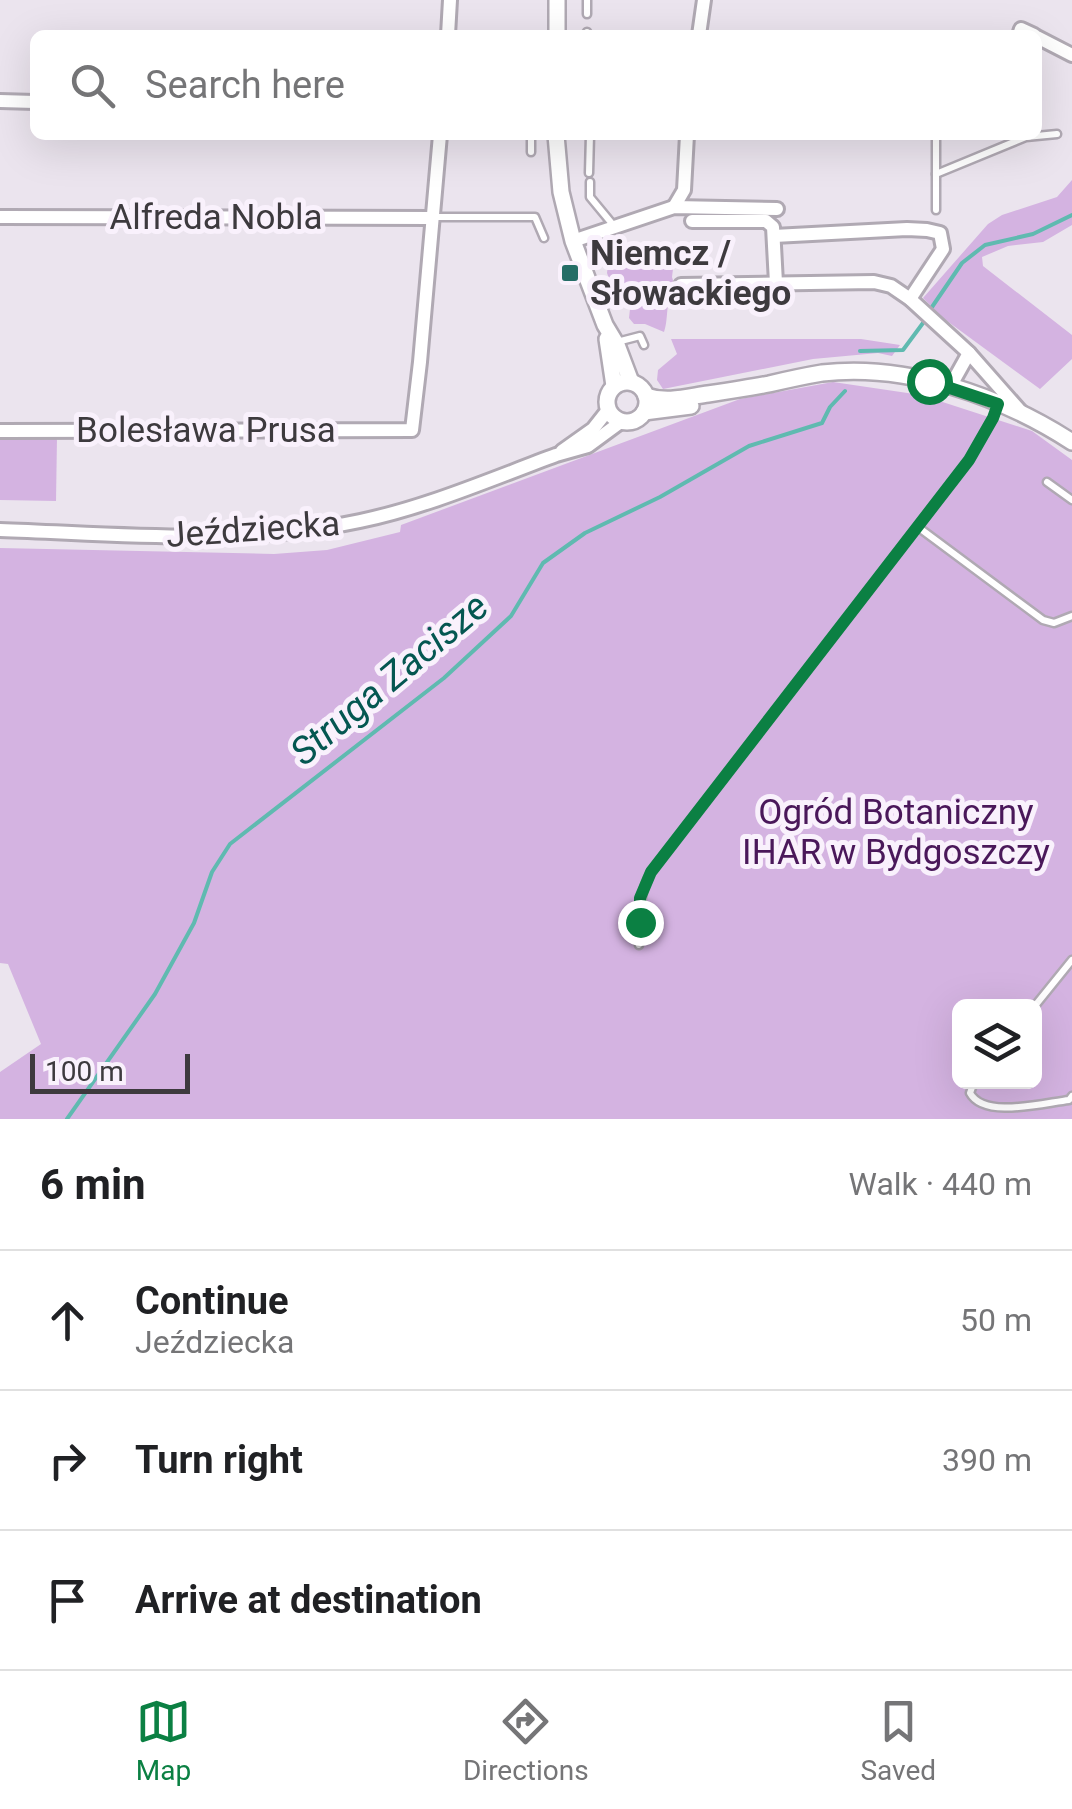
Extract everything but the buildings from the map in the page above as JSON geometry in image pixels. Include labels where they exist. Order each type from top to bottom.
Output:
[{"type":"street","points":[[448,30],[450,0]]},
{"type":"street","points":[[556,30],[557,0]]},
{"type":"street","points":[[700,30],[704,0]]},
{"type":"street","points":[[1042,41],[1072,55]]},
{"type":"street","points":[[0,101],[30,102]]},
{"type":"street","points":[[432,218],[440,140]]},
{"type":"street","points":[[557,140],[573,241],[632,382],[643,390],[645,404],[636,420],[622,422],[608,410],[607,397],[614,386],[632,382]]},
{"type":"street","points":[[674,207],[684,190],[687,140]]},
{"type":"street","points":[[573,241],[674,207],[777,209]]},
{"type":"street","name":"Alfreda Nobla","points":[[0,216],[432,218]]},
{"type":"street","name":"Bolesława Prusa","points":[[0,430],[412,430],[432,218]]},
{"type":"street","points":[[692,221],[766,221],[774,227],[776,283]]},
{"type":"street","points":[[774,236],[907,229],[940,234],[943,249],[910,300]]},
{"type":"street","points":[[681,285],[874,282],[891,286],[969,353],[1024,414]]},
{"type":"street","points":[[606,325],[614,386]]},
{"type":"street","points":[[950,387],[969,353]]},
{"type":"street","points":[[645,404],[824,373],[884,374],[950,387],[998,404],[1072,442]]},
{"type":"street","name":"Jeździecka","points":[[556,455],[593,429],[608,410]]},
{"type":"street","name":"Jeździecka","points":[[0,530],[245,536],[357,522],[404,511],[588,446],[622,422]]},
{"type":"lane","points":[[587,0],[587,14]]},
{"type":"lane","points":[[1042,135],[1057,134]]},
{"type":"lane","points":[[531,140],[531,152]]},
{"type":"lane","points":[[590,140],[590,196],[614,227]]},
{"type":"lane","points":[[936,140],[936,210]]},
{"type":"lane","points":[[936,174],[1019,140]]},
{"type":"lane","points":[[432,218],[535,217],[544,238]]},
{"type":"lane","points":[[616,342],[640,336],[644,346]]},
{"type":"lane","points":[[640,945],[640,898],[651,872],[969,460],[998,404]]},
{"type":"lane","points":[[1047,482],[1072,500]]},
{"type":"lane","points":[[918,527],[1043,620],[1054,623],[1072,616]]},
{"type":"lane","points":[[1040,999],[1072,960]]},
{"type":"lane","points":[[971,1089],[974,1100],[994,1109],[1069,1100],[1072,1096]]},
{"type":"green space","points":[[1072,180],[1072,225],[1043,242],[1008,246],[982,257],[983,266],[1072,335],[1072,359],[1040,389],[943,318],[923,298],[988,224],[1002,215],[1057,197]]},
{"type":"green space","points":[[608,241],[644,249],[667,248],[675,253],[675,287],[664,332],[634,324],[629,318],[628,305],[615,295],[608,264],[593,251]]},
{"type":"green space","points":[[671,339],[861,339],[900,345],[892,356],[878,353],[813,359],[663,389],[657,380],[658,370],[677,354]]},
{"type":"green space","name":"Ogród Botaniczny IHAR w Bydgoszczy","points":[[833,382],[921,395],[1032,431],[1072,460],[1072,1119],[0,1119],[0,1072],[41,1044],[8,964],[0,963],[0,548],[274,554],[327,550],[400,532],[401,525],[740,399]]},
{"type":"green space","points":[[0,438],[57,438],[56,501],[0,500]]},
{"type":"waterway","name":"Struga Zacisze","points":[[932,307],[962,263],[985,245],[1033,234],[1072,215]]},
{"type":"waterway","name":"Struga Zacisze","points":[[860,351],[903,350],[923,323]]},
{"type":"waterway","name":"Struga Zacisze","points":[[67,1119],[155,994],[194,923],[212,872],[230,844],[444,678],[511,616],[543,563],[585,533],[660,497],[749,446],[822,423],[845,391]]},
{"type":"place","name":"Niemcz / Słowackiego","points":[[570,273]]},
{"type":"route","points":[[640,922],[640,898],[651,872],[969,460],[993,418],[998,404],[929,381]]}]
